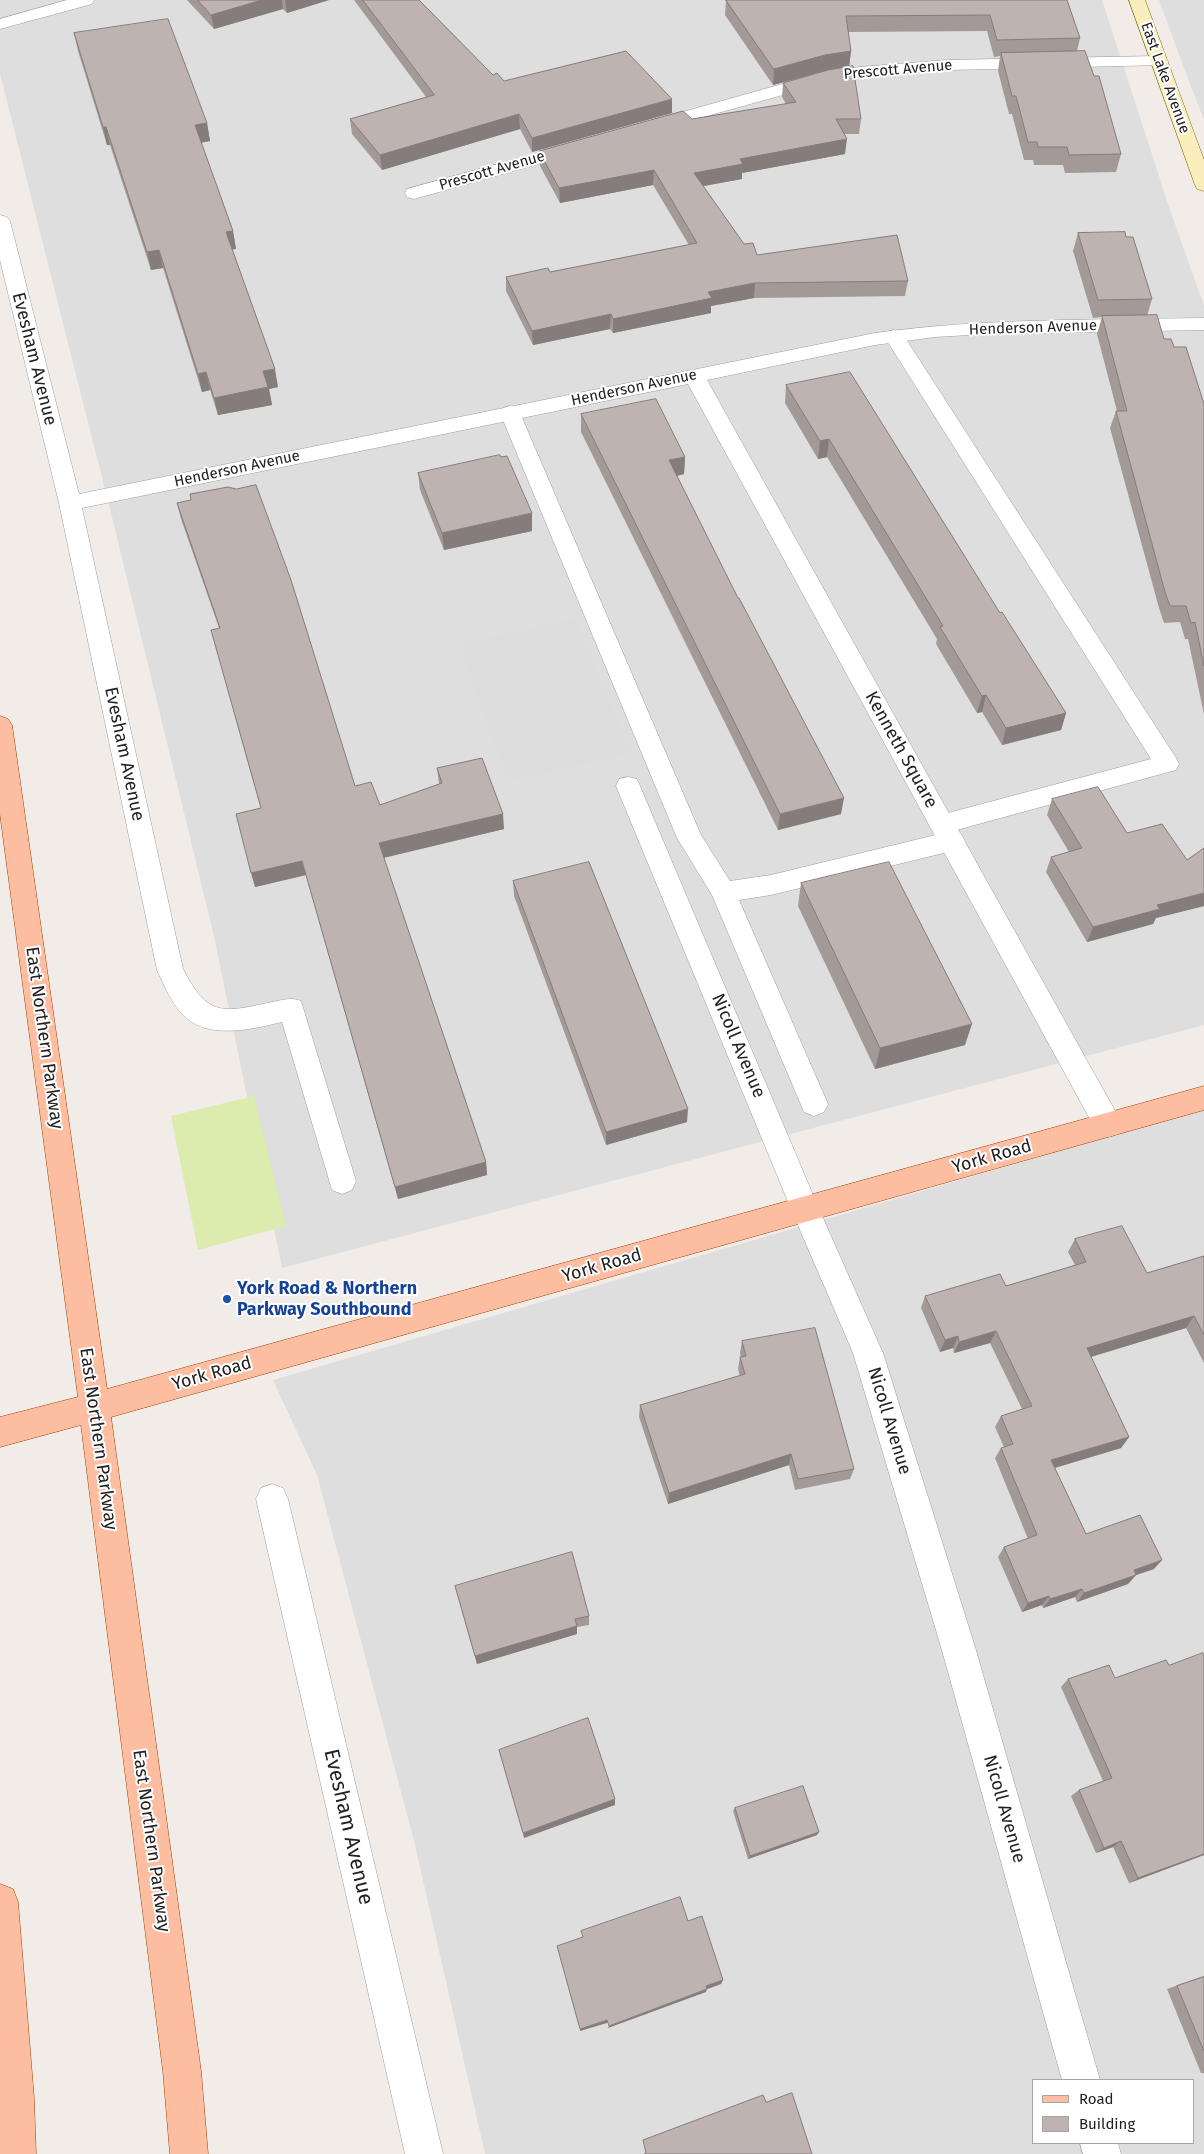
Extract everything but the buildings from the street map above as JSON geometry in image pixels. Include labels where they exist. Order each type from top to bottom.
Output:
[{"type":"main road","name":"East Northern Parkway","points":[[0,725],[94,1407],[182,2071],[189,2154]]},
{"type":"main road","name":"York Road","points":[[0,1432],[1204,1098]]},
{"type":"main road","points":[[0,1902],[15,2098],[17,2154]]},
{"type":"street","points":[[0,24],[86,0]]},
{"type":"street","name":"East Lake Avenue","points":[[1137,0],[1204,185]]},
{"type":"street","name":"Prescott Avenue","points":[[633,132],[824,78],[860,72],[947,65],[1159,61]]},
{"type":"street","name":"Prescott Avenue","points":[[414,193],[595,142]]},
{"type":"street","name":"Evesham Avenue","points":[[0,221],[70,503],[170,970],[184,997],[198,1012],[213,1018],[237,1019],[292,1009],[342,1181]]},
{"type":"street","name":"Henderson Avenue","points":[[70,503],[694,375],[894,336],[987,328],[1204,324]]},
{"type":"street","points":[[723,892],[771,885],[1168,764],[894,336]]},
{"type":"street","name":"Kenneth Square","points":[[694,375],[1108,1125]]},
{"type":"street","points":[[510,413],[690,838],[723,892],[814,1104]]},
{"type":"street","name":"Nicoll Avenue","points":[[628,786],[805,1209],[868,1353],[958,1647],[1081,2079]]},
{"type":"street","name":"Evesham Avenue","points":[[272,1499],[424,2154]]},
{"type":"shaded area","points":[[0,0],[1102,0],[1168,204],[1204,306],[1204,1025],[282,1268],[214,936],[112,517],[0,74]]},
{"type":"shaded area","points":[[1159,0],[1204,0],[1204,120],[1184,68]]},
{"type":"shaded area","points":[[575,619],[631,753],[508,781],[459,644]]},
{"type":"shaded area","points":[[1204,1109],[1204,2154],[485,2154],[415,1845],[317,1475],[273,1380]]},
{"type":"green space","points":[[254,1096],[286,1226],[198,1250],[171,1116]]},
{"type":"place","name":"York Road & Northern Parkway Southbound","points":[[227,1299]]}]
